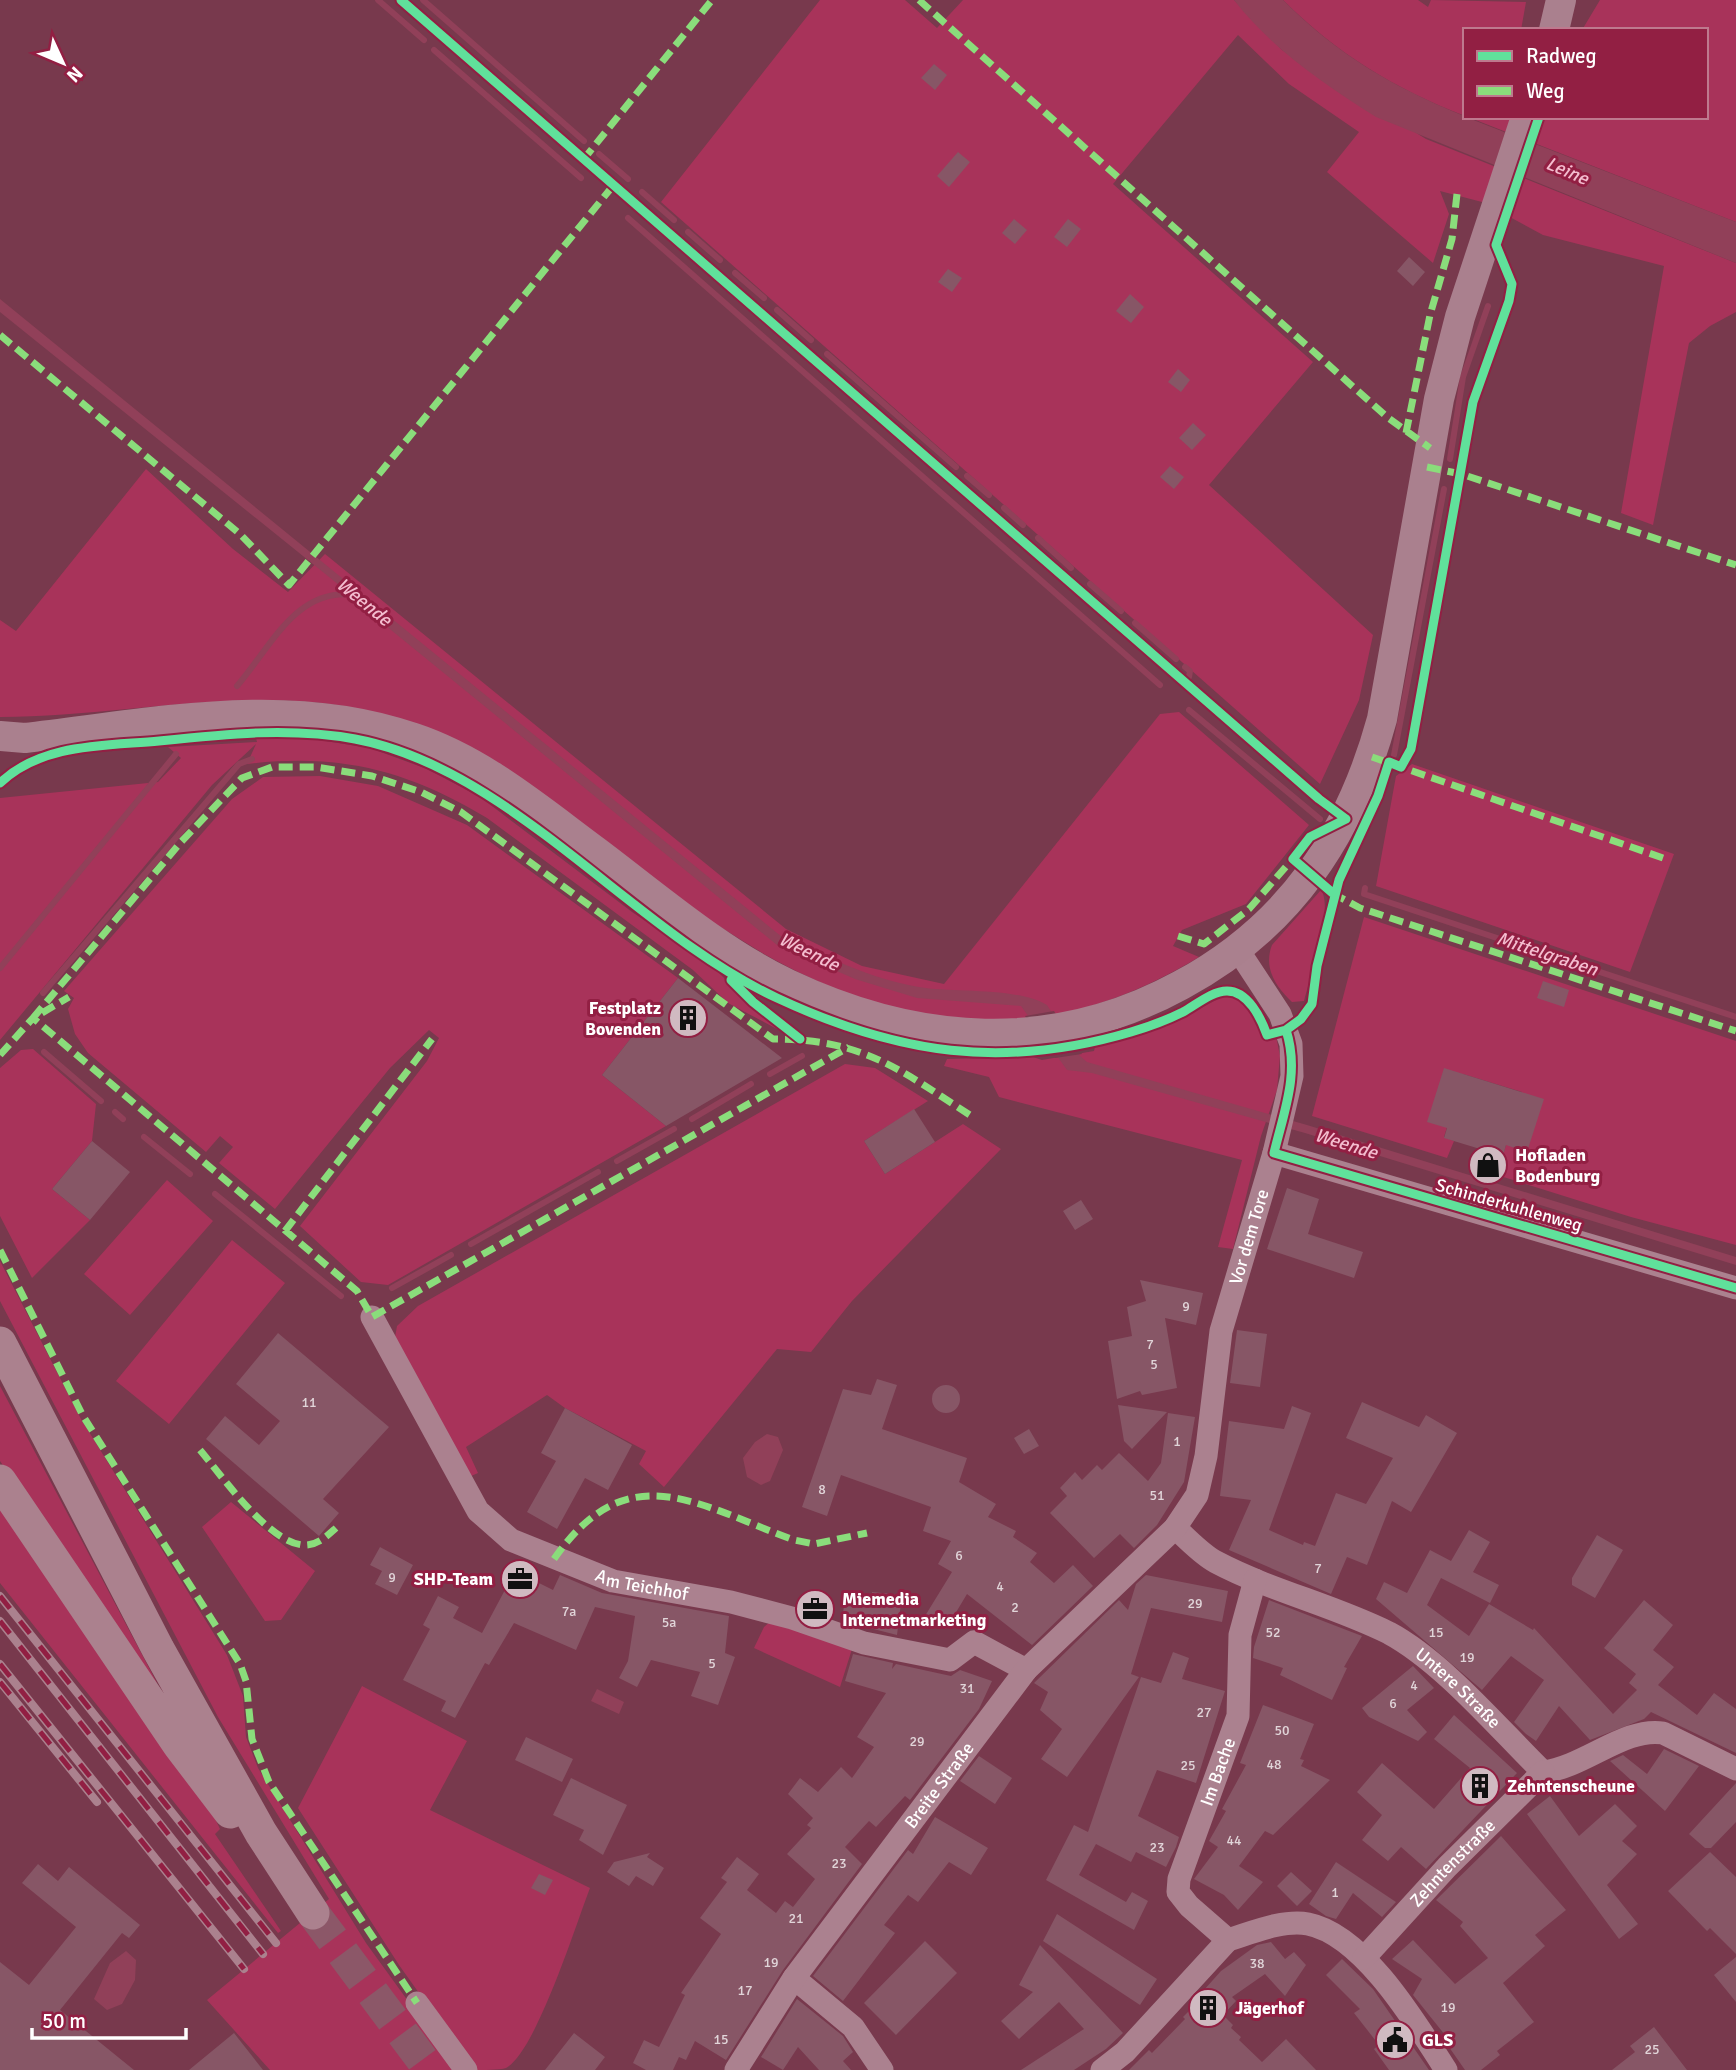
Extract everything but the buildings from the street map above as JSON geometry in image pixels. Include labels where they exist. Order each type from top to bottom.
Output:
[{"type":"highway","points":[[0,1343],[159,1649],[261,1833],[307,1905],[215,1794],[179,1745],[0,1481]]},
{"type":"main road","points":[[1554,28],[1561,0]]},
{"type":"main road","points":[[6,743],[199,718],[281,713],[324,716],[417,738],[466,761],[500,782],[711,938],[787,983],[857,1012],[925,1030],[1000,1034],[1084,1025],[1149,1003],[1238,950],[1274,918],[1312,874],[1346,819],[1372,757],[1391,678],[1439,399],[1460,317],[1525,119]]},
{"type":"street","name":"Vor dem Tore","points":[[1175,1528],[1188,1512],[1202,1480],[1221,1331],[1287,1106],[1293,1062],[1280,1014],[1238,950]]},
{"type":"street","name":"Schinderkuhlenweg","points":[[1276,1146],[1736,1288]]},
{"type":"street","name":"Am Teichhof","points":[[372,1317],[478,1511],[511,1539],[594,1574],[638,1588],[731,1602],[792,1618],[864,1643],[914,1655],[950,1660],[974,1642],[1026,1670]]},
{"type":"street","name":"Untere Straße","points":[[1175,1528],[1214,1560],[1255,1580],[1337,1609],[1406,1644],[1440,1671],[1543,1772]]},
{"type":"street","name":"Breite Straße","points":[[736,2070],[794,1979],[1026,1670],[1175,1528]]},
{"type":"street","name":"Im Bache","points":[[1228,1940],[1189,1906],[1178,1892],[1179,1879],[1238,1716],[1240,1635],[1255,1580]]},
{"type":"street","points":[[1543,1772],[1578,1763],[1628,1738],[1651,1731],[1663,1734],[1736,1769]]},
{"type":"street","name":"Zehntenstraße","points":[[1364,1958],[1447,1867],[1543,1772]]},
{"type":"street","points":[[1102,2070],[1125,2052],[1228,1940],[1293,1924],[1307,1924],[1319,1929],[1364,1958],[1406,2008],[1446,2070]]},
{"type":"street","points":[[794,1979],[853,2027],[881,2070]]},
{"type":"street","points":[[416,2003],[466,2070]]},
{"type":"shaded area","points":[[820,0],[905,0],[937,28],[963,0],[1234,0],[1282,50],[1426,139],[1736,263],[1736,312],[1710,326],[1689,343],[1653,525],[1621,513],[1664,266],[1543,235],[1482,202],[1440,191],[1449,214],[1433,263],[1327,172],[1359,132],[1289,84],[1238,35],[1113,184],[1313,362],[1209,485],[1373,635],[1359,700],[1320,784],[661,202]]},
{"type":"shaded area","points":[[1283,0],[1418,0],[1428,7],[1431,0],[1526,2],[1521,28],[1463,28],[1463,115],[1414,94],[1368,68],[1303,19]]},
{"type":"shaded area","points":[[1600,0],[1736,0],[1736,222],[1473,119],[1708,119],[1708,28],[1583,28]]},
{"type":"shaded area","points":[[146,469],[233,549],[288,592],[325,554],[786,929],[862,966],[944,984],[1160,714],[1179,712],[1309,825],[1246,904],[1182,930],[1173,946],[1199,957],[1143,986],[1088,1007],[1035,1018],[981,1021],[928,1016],[874,1003],[820,982],[764,954],[373,712],[328,704],[235,701],[46,716],[0,717],[0,620],[16,631]]},
{"type":"shaded area","points":[[300,737],[370,748],[427,769],[480,797],[632,912],[710,964],[756,1010],[780,1027],[777,1029],[728,1003],[693,970],[487,818],[458,801],[400,777],[372,769],[312,761],[247,764],[256,744],[212,785],[0,1040],[0,798],[158,782],[181,758],[168,747],[257,742],[256,738]]},
{"type":"shaded area","points":[[1412,764],[1674,854],[1630,972],[1376,886],[1396,776]]},
{"type":"shaded area","points":[[320,776],[378,786],[467,825],[678,978],[602,1075],[666,1126],[388,1285],[361,1282],[300,1226],[427,1061],[439,1038],[429,1030],[390,1068],[275,1209],[219,1163],[233,1147],[220,1136],[206,1152],[88,1053],[75,1034],[68,1009],[74,998],[64,991],[232,799],[263,777]]},
{"type":"shaded area","points":[[1321,890],[1325,911],[1315,960],[1304,1001],[1292,1002],[1281,990],[1270,969],[1272,945]]},
{"type":"shaded area","points":[[1364,917],[1736,1041],[1736,1245],[1631,1217],[1497,1175],[1522,1092],[1463,1074],[1444,1137],[1454,1141],[1447,1158],[1312,1116]]},
{"type":"shaded area","points":[[1225,995],[1245,1005],[1266,1039],[1276,1036],[1280,1056],[1277,1090],[1261,1136],[1233,1249],[1218,1247],[1242,1160],[999,1097],[989,1077],[944,1066],[947,1059],[1033,1057],[1042,1060],[1094,1051],[1095,1047],[1183,1018]]},
{"type":"shaded area","points":[[33,1049],[96,1104],[92,1141],[52,1189],[90,1220],[32,1278],[0,1216],[0,1068],[21,1050]]},
{"type":"shaded area","points":[[845,1064],[875,1068],[928,1101],[864,1141],[885,1174],[963,1124],[1001,1149],[852,1301],[811,1352],[777,1349],[664,1487],[639,1464],[646,1451],[565,1408],[547,1395],[466,1447],[478,1473],[469,1477],[394,1343],[397,1326],[418,1306]]},
{"type":"shaded area","points":[[167,1180],[213,1221],[130,1315],[84,1274]]},
{"type":"shaded area","points":[[232,1240],[285,1283],[169,1424],[116,1381]]},
{"type":"shaded area","points":[[0,1261],[81,1419],[227,1655],[243,1696],[246,1737],[258,1768],[366,1943],[458,2070],[270,2070],[207,2000],[329,1899],[218,1717],[0,1301]]},
{"type":"shaded area","points":[[0,1386],[157,1683],[152,1682],[0,1461]]},
{"type":"shaded area","points":[[0,1500],[210,1808],[220,1829],[215,1834],[281,1931],[278,1933],[0,1583]]},
{"type":"shaded area","points":[[231,1502],[315,1571],[281,1620],[265,1621],[202,1527]]},
{"type":"shaded area","points":[[771,1621],[852,1649],[840,1687],[754,1648],[764,1627]]},
{"type":"shaded area","points":[[362,1686],[467,1741],[430,1810],[590,1888],[542,2014],[518,2057],[506,2068],[474,2070],[399,1965],[298,1808]]},
{"type":"water","name":"Leine","points":[[1234,0],[1283,0],[1343,52],[1405,89],[1463,116],[1463,119],[1470,119],[1736,222],[1736,263],[1376,117],[1282,50]]},
{"type":"water","name":"Weende","points":[[0,299],[782,937],[849,966],[901,983],[934,989],[1003,993],[1034,999],[1047,1005],[1080,1056],[1087,1062],[1307,1125],[1736,1257],[1736,1265],[1305,1133],[1092,1073],[1067,1070],[1021,1006],[917,998],[855,979],[777,945],[360,602],[0,312]]},
{"type":"water","points":[[767,1434],[778,1437],[783,1450],[770,1481],[761,1485],[747,1477],[743,1458],[755,1442]]},
{"type":"water","points":[[597,1689],[624,1702],[619,1714],[591,1701]]},
{"type":"water","points":[[126,1951],[136,1960],[135,1980],[122,2004],[107,2010],[94,1999],[110,1963]]},
{"type":"pier","points":[[1054,1011],[1082,1054],[1055,1058],[1025,1016]]},
{"type":"waterway","points":[[378,0],[424,40]]},
{"type":"waterway","points":[[423,0],[584,141]]},
{"type":"waterway","points":[[434,50],[581,178]]},
{"type":"waterway","points":[[599,154],[628,179]]},
{"type":"waterway","points":[[642,192],[674,220]]},
{"type":"waterway","points":[[628,218],[1160,685]]},
{"type":"waterway","points":[[688,232],[720,260]]},
{"type":"waterway","points":[[735,273],[764,298]]},
{"type":"waterway","points":[[1450,459],[1463,377],[1488,306]]},
{"type":"waterway","points":[[777,310],[811,340]]},
{"type":"waterway","points":[[827,354],[956,467]]},
{"type":"waterway","points":[[967,476],[989,495]]},
{"type":"waterway","points":[[1394,755],[1444,489]]},
{"type":"waterway","points":[[1004,508],[1023,525]]},
{"type":"waterway","points":[[1038,538],[1071,568]]},
{"type":"waterway","points":[[1090,584],[1121,611]]},
{"type":"waterway","name":"Weende","points":[[237,686],[274,638],[301,610],[316,600],[334,595],[355,595]]},
{"type":"waterway","points":[[1135,623],[1176,659]]},
{"type":"waterway","points":[[1185,667],[1190,671],[1189,677]]},
{"type":"waterway","points":[[1189,710],[1320,819]]},
{"type":"waterway","points":[[0,968],[176,754]]},
{"type":"waterway","points":[[43,993],[239,764],[252,759]]},
{"type":"waterway","name":"Mittelgraben","points":[[1365,888],[1364,894],[1736,1017]]},
{"type":"waterway","points":[[44,1052],[101,1101]]},
{"type":"waterway","points":[[770,1074],[802,1056]]},
{"type":"waterway","points":[[692,1119],[751,1084]]},
{"type":"waterway","points":[[115,1112],[123,1119]]},
{"type":"waterway","points":[[617,1161],[674,1129]]},
{"type":"waterway","points":[[144,1137],[190,1174]]},
{"type":"waterway","points":[[471,1244],[598,1172]]},
{"type":"waterway","points":[[215,1194],[341,1296]]},
{"type":"waterway","points":[[392,1288],[451,1255]]},
{"type":"tunnel","points":[[313,1913],[430,2070]]},
{"type":"railway","points":[[0,1596],[276,1943]]},
{"type":"railway","points":[[0,1621],[263,1954]]},
{"type":"railway","points":[[0,1664],[244,1969]]},
{"type":"railway","points":[[0,1682],[97,1802]]},
{"type":"marked path","points":[[583,160],[712,0]]},
{"type":"marked path","points":[[919,0],[1387,417],[1430,448]]},
{"type":"marked path","points":[[0,335],[240,534],[289,585],[612,187]]},
{"type":"marked path","points":[[1406,433],[1430,315],[1452,239],[1457,194]]},
{"type":"marked path","points":[[1427,467],[1461,474],[1736,565]]},
{"type":"marked path","points":[[1372,757],[1666,859]]},
{"type":"marked path","points":[[33,1018],[181,842],[242,778],[272,767],[316,767],[372,776],[421,792],[461,812],[773,1039],[805,1040],[857,1051],[902,1072],[973,1117]]},
{"type":"marked path","points":[[1178,936],[1204,944],[1249,909],[1297,854]]},
{"type":"marked path","points":[[1332,893],[1360,908],[1736,1031]]},
{"type":"marked path","points":[[42,1013],[69,997]]},
{"type":"marked path","points":[[0,1055],[33,1018],[357,1291],[372,1317],[849,1047]]},
{"type":"marked path","points":[[285,1231],[432,1039]]},
{"type":"marked path","points":[[0,1250],[83,1416],[240,1664],[246,1681],[252,1739],[269,1782],[417,2003]]},
{"type":"marked path","points":[[200,1450],[233,1491],[275,1533],[303,1545],[321,1540],[336,1528]]},
{"type":"marked path","points":[[554,1559],[582,1526],[609,1506],[637,1497],[665,1497],[695,1503],[794,1540],[814,1544],[867,1533]]},
{"type":"cycle path","points":[[401,0],[1319,799],[1346,819]]},
{"type":"cycle path","points":[[0,783],[35,760],[55,753],[96,746],[257,733],[306,733],[355,739],[412,756],[467,782],[519,816],[673,934],[724,969],[777,998],[865,1032],[951,1050],[994,1053],[1039,1051],[1084,1044],[1137,1030],[1177,1015],[1216,993],[1227,991],[1235,992],[1247,1000],[1267,1035],[1286,1030],[1301,1019],[1312,1004],[1317,966],[1339,880],[1378,796],[1389,762],[1401,767],[1411,749],[1473,402],[1509,301],[1512,284],[1496,245],[1538,119]]},
{"type":"cycle path","points":[[1335,895],[1293,859],[1310,837],[1346,819]]},
{"type":"cycle path","points":[[731,980],[753,1002],[800,1039]]},
{"type":"cycle path","points":[[1286,1030],[1290,1046],[1291,1077],[1274,1153],[1736,1288]]},
{"type":"place","name":"Festplatz Bovenden","points":[[688,1018]]},
{"type":"place","name":"Hofladen Bodenburg","points":[[1488,1165]]},
{"type":"place","name":"SHP-Team","points":[[520,1579]]},
{"type":"place","name":"Miemedia Internetmarketing","points":[[815,1609]]},
{"type":"place","name":"Zehntenscheune","points":[[1480,1786]]},
{"type":"place","name":"Jägerhof","points":[[1208,2008]]},
{"type":"place","name":"GLS","points":[[1395,2040]]}]
